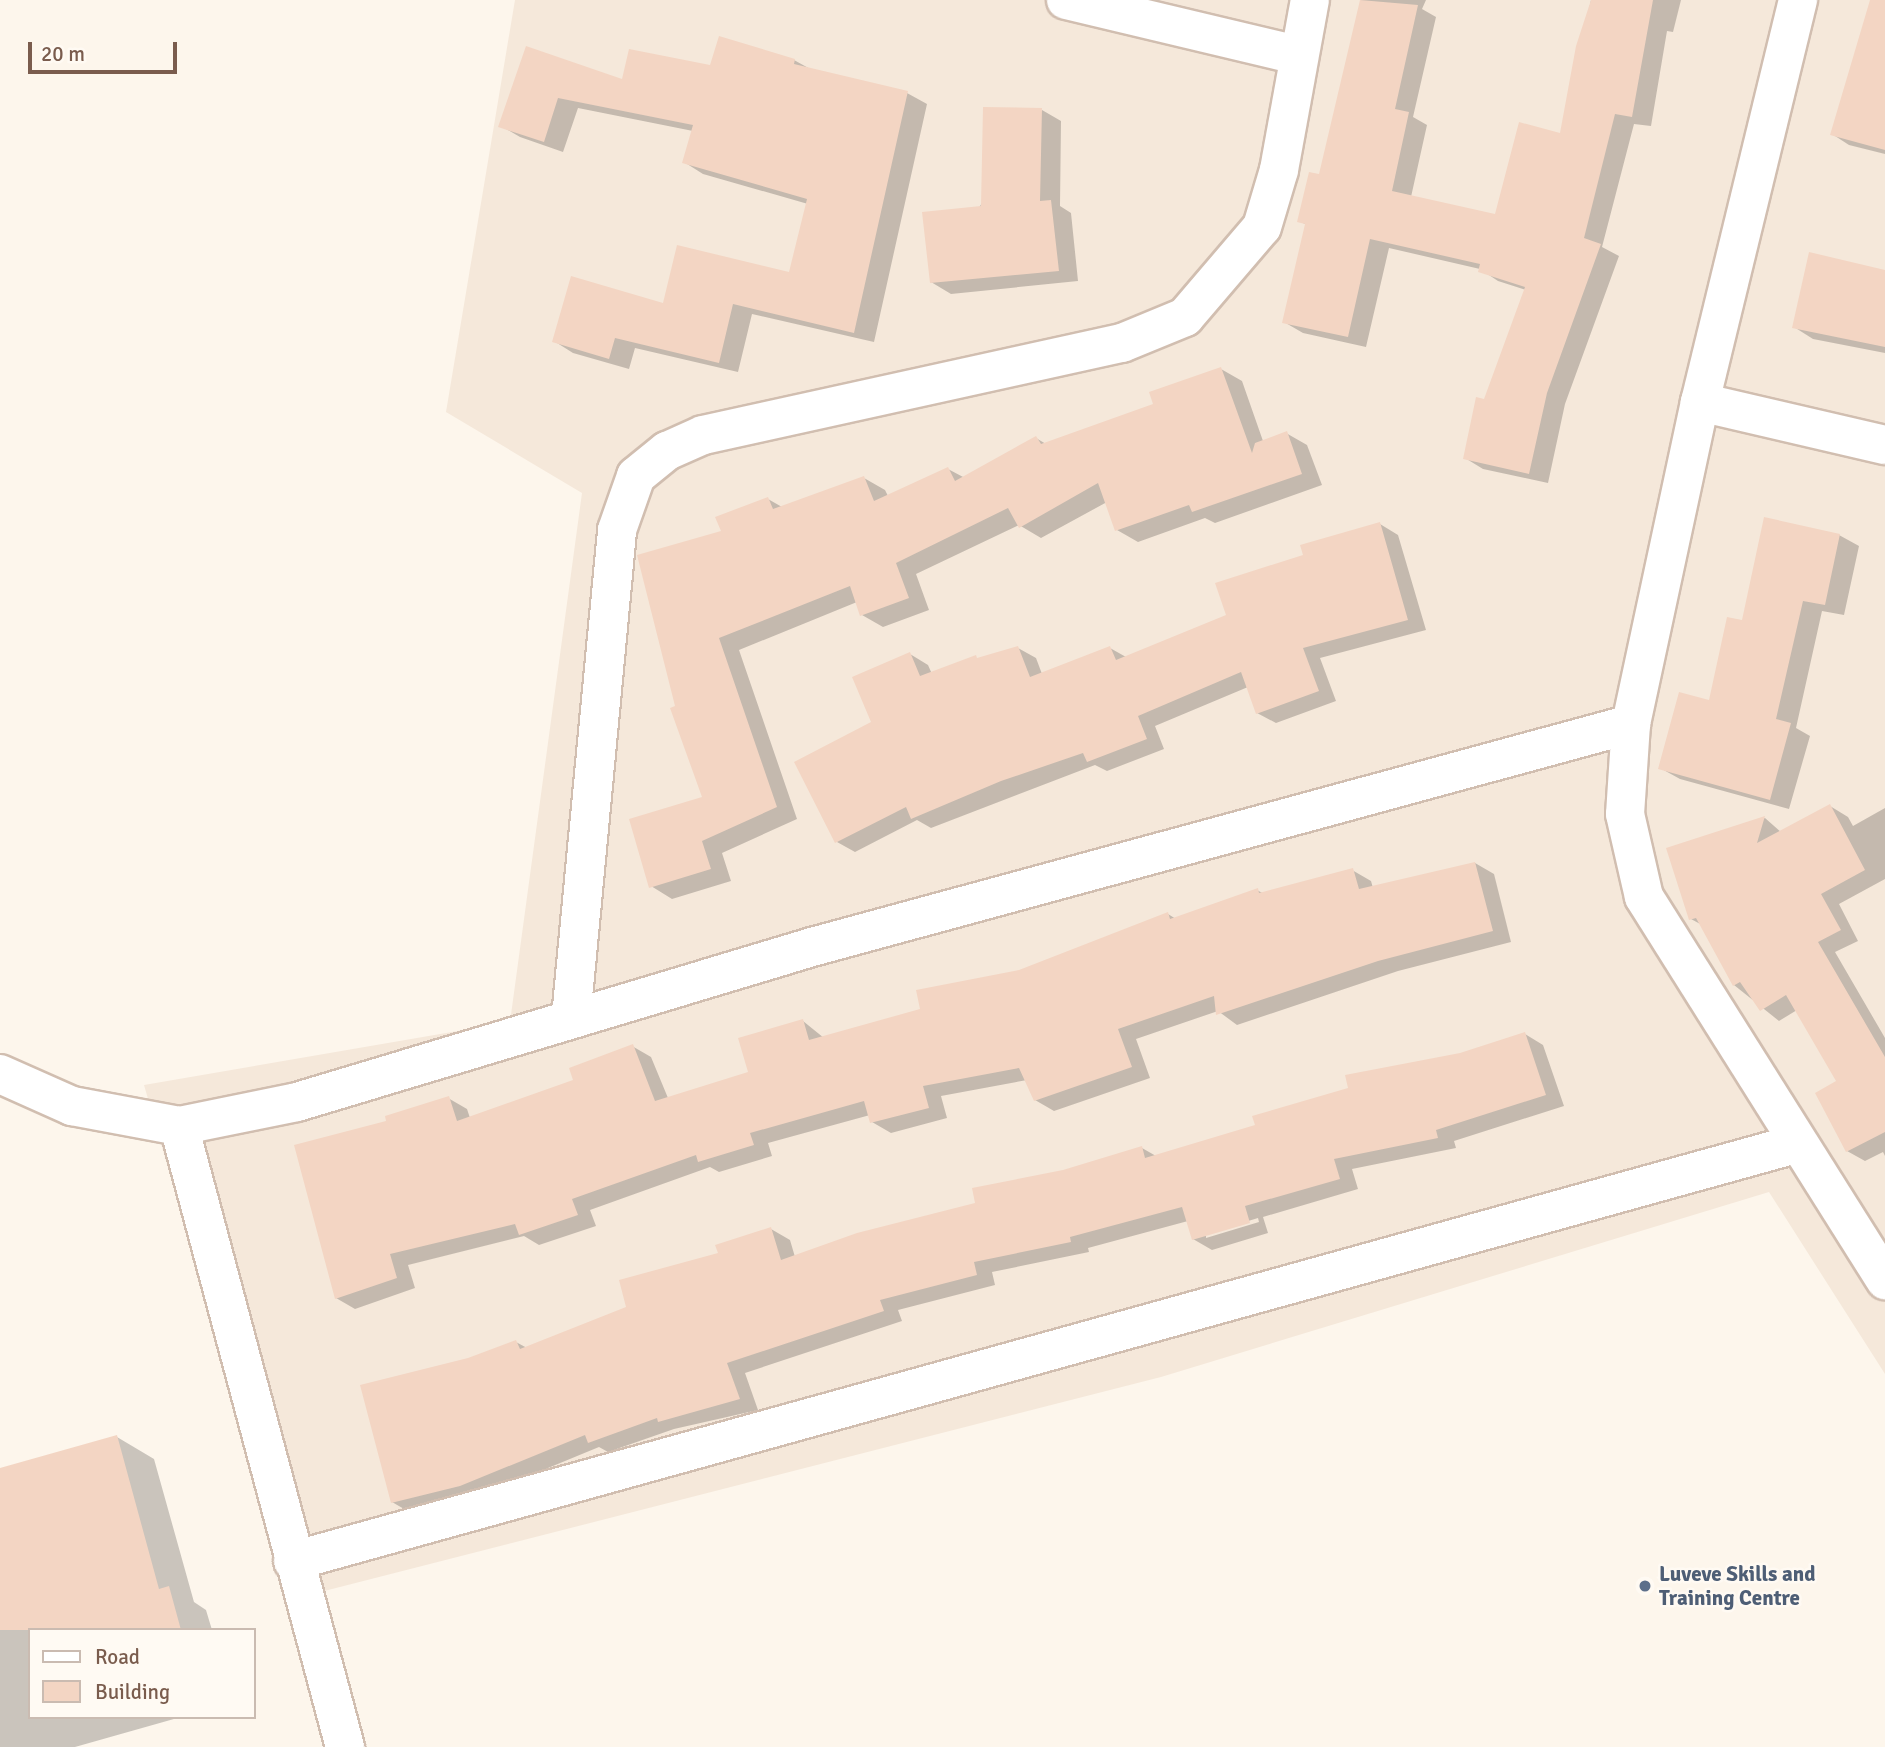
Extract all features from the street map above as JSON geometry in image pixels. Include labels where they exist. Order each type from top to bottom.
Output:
[{"type":"street","points":[[1066,0],[1297,55]]},
{"type":"street","points":[[571,1018],[617,530],[636,476],[667,451],[703,435],[1122,343],[1185,317],[1262,227],[1279,170],[1297,55],[1310,0]]},
{"type":"street","points":[[1798,0],[1700,402],[1631,724],[1625,814],[1644,897],[1796,1144],[1885,1280]]},
{"type":"street","points":[[1700,402],[1885,445]]},
{"type":"street","points":[[0,1074],[72,1106],[179,1126],[297,1102],[813,947],[1631,724]]},
{"type":"street","points":[[179,1126],[293,1561],[345,1747]]},
{"type":"street","points":[[293,1561],[1796,1144]]},
{"type":"shaded area","points":[[515,0],[1885,0],[1885,1374],[1769,1192],[1161,1377],[293,1599],[144,1085],[510,1022],[582,493],[446,412]]},
{"type":"building","points":[[1360,0],[1418,5],[1395,109],[1409,112],[1392,191],[1495,214],[1519,122],[1560,133],[1576,46],[1591,0],[1653,0],[1632,117],[1615,114],[1584,238],[1601,244],[1547,393],[1529,474],[1463,459],[1476,397],[1484,399],[1525,287],[1478,272],[1480,264],[1370,239],[1348,337],[1282,323],[1305,224],[1297,222],[1309,172],[1319,174]]},
{"type":"building","points":[[1870,0],[1885,0],[1885,150],[1830,135]]},
{"type":"building","points":[[719,36],[795,59],[794,64],[908,91],[854,333],[733,304],[719,363],[615,338],[609,359],[552,342],[571,276],[663,303],[677,245],[789,272],[807,199],[682,163],[693,125],[558,98],[544,142],[498,127],[526,46],[622,79],[629,49],[710,65]]},
{"type":"building","points":[[983,107],[1042,108],[1040,201],[1051,200],[1059,271],[930,283],[922,212],[981,206]]},
{"type":"building","points":[[1809,252],[1885,270],[1885,347],[1792,328]]},
{"type":"building","points":[[1221,367],[1252,453],[1255,443],[1287,431],[1302,474],[1192,512],[1189,505],[1115,531],[1098,483],[1019,528],[1008,508],[896,563],[909,598],[860,616],[850,586],[719,638],[777,807],[702,841],[711,869],[649,888],[629,819],[702,797],[670,708],[675,706],[637,555],[721,531],[715,517],[768,497],[773,509],[864,476],[874,501],[948,467],[955,481],[1036,436],[1041,444],[1153,404],[1149,392]]},
{"type":"building","points":[[1764,517],[1840,534],[1825,605],[1803,601],[1776,719],[1791,723],[1770,800],[1658,769],[1679,692],[1709,700],[1727,617],[1742,620]]},
{"type":"building","points":[[1380,522],[1408,620],[1303,648],[1319,691],[1256,714],[1241,672],[1138,716],[1147,739],[1087,762],[1083,753],[1001,781],[911,819],[906,807],[835,843],[794,762],[871,722],[852,677],[910,652],[920,676],[976,655],[977,658],[1018,646],[1030,677],[1110,646],[1116,660],[1226,615],[1215,583],[1303,555],[1300,545]]},
{"type":"building","points":[[1830,804],[1865,870],[1821,894],[1841,930],[1818,942],[1885,1057],[1885,1132],[1846,1152],[1815,1093],[1836,1081],[1786,995],[1760,1011],[1740,982],[1733,986],[1696,918],[1689,920],[1666,848],[1765,816],[1757,843]]},
{"type":"building","points":[[1475,862],[1493,931],[1378,961],[1216,1015],[1214,996],[1118,1029],[1132,1067],[1034,1101],[1019,1068],[923,1086],[929,1108],[870,1123],[864,1101],[750,1133],[754,1145],[698,1162],[696,1155],[572,1199],[578,1215],[519,1235],[515,1224],[390,1254],[397,1278],[335,1299],[294,1145],[386,1121],[385,1116],[449,1096],[457,1121],[573,1080],[569,1068],[633,1044],[655,1101],[748,1072],[738,1038],[803,1019],[809,1040],[920,1009],[916,990],[1019,970],[1168,912],[1170,919],[1258,888],[1259,893],[1353,868],[1359,889]]},
{"type":"building","points":[[1525,1032],[1546,1095],[1436,1130],[1438,1138],[1334,1159],[1340,1179],[1245,1206],[1250,1223],[1192,1240],[1182,1207],[1070,1237],[1071,1242],[974,1262],[977,1275],[880,1300],[884,1311],[727,1363],[740,1399],[658,1422],[657,1418],[588,1443],[585,1435],[460,1486],[391,1503],[360,1385],[468,1358],[516,1340],[520,1349],[626,1307],[619,1280],[718,1253],[715,1245],[771,1227],[781,1260],[857,1233],[975,1203],[972,1188],[1063,1170],[1142,1146],[1145,1158],[1255,1125],[1252,1116],[1348,1088],[1345,1075],[1460,1053]]},
{"type":"building","points":[[117,1435],[159,1589],[169,1586],[180,1628],[0,1630],[0,1468]]},
{"type":"place","name":"Luveve Skills and Training Centre","points":[[1645,1586]]}]
